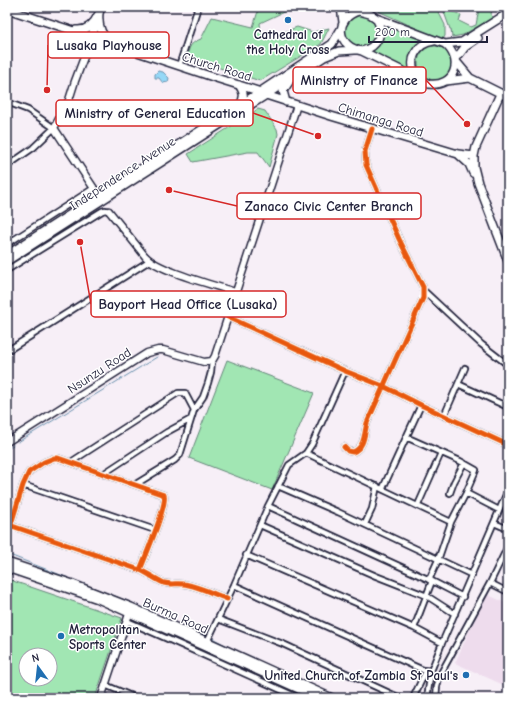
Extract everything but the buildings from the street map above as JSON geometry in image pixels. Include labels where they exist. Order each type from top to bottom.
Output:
[{"type":"main road","points":[[341,7],[341,34],[346,44],[419,78],[424,82],[435,84],[470,78]]},
{"type":"main road","name":"Church Road","points":[[7,9],[264,93]]},
{"type":"main road","points":[[342,25],[347,17],[352,13],[363,9],[376,18],[445,44],[462,42],[508,13]]},
{"type":"main road","points":[[74,30],[82,31],[89,27],[95,21],[100,10]]},
{"type":"main road","points":[[92,36],[100,10]]},
{"type":"main road","points":[[100,10],[100,28],[103,34],[113,44]]},
{"type":"main road","points":[[358,50],[368,49],[378,41],[380,29],[376,18]]},
{"type":"main road","points":[[455,60],[465,47],[508,18]]},
{"type":"main road","name":"Independence Avenue","points":[[7,261],[264,93],[332,44],[342,25]]},
{"type":"main road","points":[[419,78],[414,69],[414,54],[420,46],[434,41]]},
{"type":"main road","points":[[445,44],[452,51],[455,60],[454,71],[446,81]]},
{"type":"main road","name":"Independence Avenue","points":[[7,255],[240,105],[291,78],[324,57],[339,51],[358,50]]},
{"type":"main road","points":[[455,60],[470,78],[508,97]]},
{"type":"main road","points":[[286,102],[284,91],[291,78]]},
{"type":"main road","points":[[239,85],[244,94],[244,98],[240,105]]},
{"type":"main road","name":"Chimanga Road","points":[[264,93],[286,102],[372,129],[458,154],[474,156]]},
{"type":"main road","points":[[476,176],[474,156],[479,140],[500,94]]},
{"type":"main road","points":[[458,154],[467,161],[476,176],[507,258]]},
{"type":"main road","name":"Burma Road","points":[[7,562],[70,582],[319,698]]},
{"type":"main road","name":"Burma Road","points":[[7,568],[130,610],[207,642],[332,698]]},
{"type":"street","points":[[179,66],[198,7]]},
{"type":"street","points":[[7,166],[32,148],[54,128],[69,100],[92,36]]},
{"type":"street","points":[[7,102],[28,110],[54,128],[99,196]]},
{"type":"street","points":[[136,484],[178,458],[182,452],[194,410],[206,388],[211,372],[212,361],[228,317],[296,105]]},
{"type":"street","points":[[372,129],[365,150],[365,161],[423,290],[481,344],[508,365]]},
{"type":"street","points":[[7,244],[94,188]]},
{"type":"street","points":[[7,270],[105,210],[109,211],[149,261],[175,272],[235,292]]},
{"type":"street","points":[[7,351],[149,261]]},
{"type":"street","points":[[344,447],[348,451],[353,452],[362,444],[367,422],[423,298],[423,290]]},
{"type":"street","points":[[228,317],[345,371],[383,386],[508,445]]},
{"type":"street","name":"Nsunzu Road","points":[[7,442],[147,353],[163,350],[204,362],[212,361]]},
{"type":"street","points":[[444,416],[465,368]]},
{"type":"street","points":[[207,642],[278,486],[289,465],[306,453],[315,438],[345,371]]},
{"type":"street","points":[[458,384],[508,407]]},
{"type":"street","points":[[71,462],[178,393],[183,392],[186,394],[194,410]]},
{"type":"street","points":[[383,488],[421,405]]},
{"type":"street","points":[[103,474],[167,432],[191,419]]},
{"type":"street","points":[[406,437],[464,463],[476,470],[451,522],[430,580],[427,596],[414,628]]},
{"type":"street","points":[[306,453],[383,488],[451,522]]},
{"type":"street","points":[[418,505],[441,453]]},
{"type":"street","points":[[140,570],[155,530],[165,496],[136,484],[58,458],[49,459],[29,472],[23,485],[11,524],[12,526],[140,570],[148,573],[153,578],[164,582],[171,584],[183,584],[227,599]]},
{"type":"street","points":[[450,493],[464,463]]},
{"type":"street","points":[[23,485],[155,530]]},
{"type":"street","points":[[278,486],[365,524],[472,576]]},
{"type":"street","points":[[365,524],[371,513],[378,486]]},
{"type":"street","points":[[413,698],[429,671],[442,643],[508,490]]},
{"type":"street","points":[[466,493],[500,510]]},
{"type":"street","points":[[268,506],[463,596]]},
{"type":"street","points":[[494,523],[508,529]]},
{"type":"street","points":[[260,524],[376,576],[427,596],[455,614]]},
{"type":"street","points":[[436,698],[440,676],[508,546]]},
{"type":"street","points":[[246,555],[414,628],[442,643]]},
{"type":"street","points":[[490,583],[508,592]]},
{"type":"street","points":[[234,585],[429,671]]},
{"type":"street","points":[[101,698],[130,610]]},
{"type":"street","points":[[218,619],[283,644],[400,698]]},
{"type":"street","points":[[127,622],[299,698]]},
{"type":"street","points":[[427,698],[429,671]]},
{"type":"street","points":[[105,685],[136,698]]},
{"type":"shaded area","points":[[486,594],[508,604],[508,687],[455,663]]},
{"type":"green space","points":[[291,7],[290,9],[260,23],[261,33],[268,38],[297,27],[313,32],[329,28],[321,44],[260,81],[192,59],[188,54],[189,48],[192,44],[201,39],[212,17],[253,27],[259,8]]},
{"type":"green space","points":[[373,7],[434,7],[445,25],[445,36],[443,39],[438,38],[376,10]]},
{"type":"green space","points":[[481,7],[493,7],[491,14],[492,18],[463,35],[452,37],[451,29],[444,10],[446,9],[461,15],[459,21],[471,27],[476,25]]},
{"type":"green space","points":[[354,14],[370,16],[376,23],[376,35],[369,46],[359,48],[348,44],[342,28]]},
{"type":"green space","points":[[381,21],[426,40],[423,42],[411,71],[369,52],[377,47],[382,40],[383,26]]},
{"type":"green space","points":[[432,46],[438,46],[442,47],[449,53],[452,63],[451,70],[445,77],[438,80],[432,80],[428,79],[421,73],[418,66],[418,60],[419,56],[425,49]]},
{"type":"green space","points":[[258,109],[265,111],[277,129],[278,134],[269,167],[258,152],[248,152],[193,162],[188,154]]},
{"type":"green space","points":[[227,360],[314,393],[272,490],[189,458]]},
{"type":"green space","name":"Metropolitan Sports Center","points":[[7,579],[122,618],[95,698],[7,698]]},
{"type":"water","points":[[158,71],[163,72],[169,78],[168,82],[163,83],[159,78],[155,78],[155,74]]},
{"type":"waterway","points":[[18,442],[157,357]]},
{"type":"waterway","points":[[7,449],[13,445]]},
{"type":"waterway","points":[[7,554],[130,602],[167,619]]},
{"type":"waterway","points":[[192,631],[206,635]]},
{"type":"waterway","points":[[212,638],[241,653]]},
{"type":"cycle path","points":[[344,447],[348,451],[353,452],[362,444],[367,423],[423,298],[423,287],[399,239],[366,165],[365,151],[372,129]]},
{"type":"cycle path","points":[[228,317],[345,371],[383,386],[508,445]]},
{"type":"cycle path","points":[[140,570],[163,509],[164,495],[58,458],[44,462],[29,472],[23,485],[11,524],[12,526],[140,570],[164,583],[194,586],[227,599]]},
{"type":"place","name":"Cathedral of the Holy Cross","points":[[288,20]]},
{"type":"place","name":"Lusaka Playhouse","points":[[47,90]]},
{"type":"place","name":"Ministry of Finance","points":[[467,124]]},
{"type":"place","name":"Ministry of General Education","points":[[318,136]]},
{"type":"place","name":"Zanaco Civic Center Branch","points":[[169,190]]},
{"type":"place","name":"Bayport Head Office (Lusaka)","points":[[80,242]]},
{"type":"place","name":"Metropolitan Sports Center","points":[[61,636]]},
{"type":"place","name":"United Church of Zambia St Paul's","points":[[466,675]]}]
